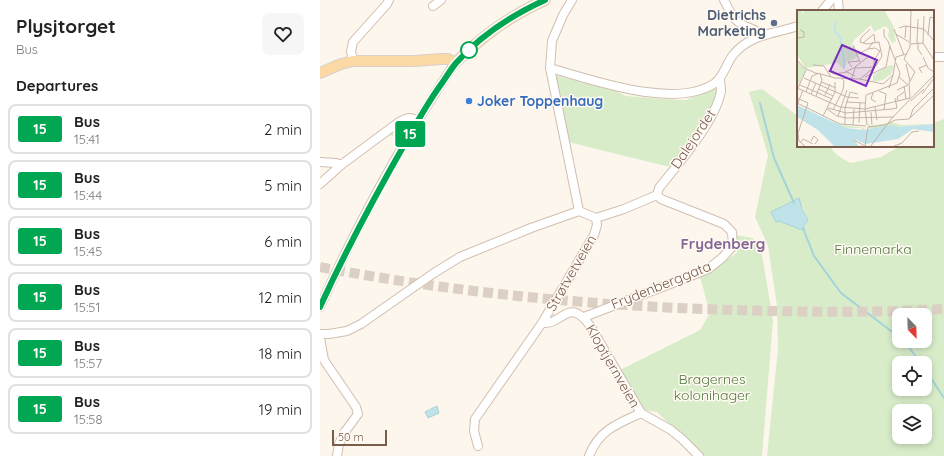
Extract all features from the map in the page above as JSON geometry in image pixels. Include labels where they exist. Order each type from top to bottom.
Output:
[{"type":"main road","points":[[320,73],[341,64],[353,61],[414,61],[441,59],[448,60],[455,64],[494,28],[545,0]]},
{"type":"street","points":[[353,61],[351,51],[353,42],[389,0]]},
{"type":"street","points":[[432,6],[441,0]]},
{"type":"street","points":[[320,334],[347,331],[361,324],[434,273],[460,257],[579,211],[550,68],[552,42],[563,15],[572,0]]},
{"type":"street","points":[[724,0],[736,20],[758,31],[762,35]]},
{"type":"street","points":[[823,10],[831,0]]},
{"type":"street","points":[[838,0],[839,10]]},
{"type":"street","points":[[550,68],[595,81],[646,92],[681,94],[706,88],[714,84],[720,79],[734,53],[748,43],[762,35],[797,26]]},
{"type":"street","points":[[320,307],[345,253],[418,121],[455,64]]},
{"type":"street","name":"Dalejordet","points":[[657,195],[659,188],[699,135],[711,115],[719,99],[721,90],[720,79]]},
{"type":"street","points":[[320,184],[341,165],[399,122],[407,118],[412,118],[418,121]]},
{"type":"street","points":[[320,162],[336,163],[341,165]]},
{"type":"street","points":[[596,218],[624,209],[657,195]]},
{"type":"street","name":"Frydenberggata","points":[[584,316],[708,269],[734,246],[732,232],[724,224],[661,199],[657,195]]},
{"type":"street","name":"Strøtvetveien","points":[[478,446],[474,431],[475,419],[542,323],[594,235],[597,225],[596,218],[579,211]]},
{"type":"street","name":"Kloptjernveien","points":[[542,323],[547,324],[569,312],[584,316],[641,413],[671,430],[699,456]]},
{"type":"street","points":[[320,338],[324,360],[356,407],[358,414],[344,433],[339,444],[337,456]]},
{"type":"street","points":[[589,456],[597,439],[604,433],[627,419],[641,413]]},
{"type":"green space","points":[[554,75],[615,91],[626,96],[663,99],[686,100],[717,88],[716,96],[706,117],[691,140],[670,167],[568,142]]},
{"type":"green space","name":"Finnemarka","points":[[762,89],[797,115],[797,147],[830,147],[837,155],[850,163],[881,157],[898,147],[934,147],[934,123],[944,119],[944,456],[767,456],[778,349],[777,306],[768,246],[755,217],[768,155],[749,92]],"holes":[[[801,205],[807,217],[804,229],[779,221]]]},
{"type":"green space","points":[[406,123],[408,126],[399,141],[389,134]]},
{"type":"green space","name":"Bragernes kolonihager","points":[[736,235],[753,238],[761,249],[773,320],[762,456],[702,456],[657,412],[645,410],[636,399],[620,370],[700,330],[710,313],[700,277],[737,253],[738,244]]},
{"type":"water","points":[[799,198],[802,209],[808,220],[804,225],[804,229],[802,230],[779,221],[776,222],[771,212]]},
{"type":"water","points":[[437,406],[439,413],[428,418],[425,412]]},
{"type":"waterway","points":[[760,103],[774,158],[794,203]]},
{"type":"waterway","points":[[803,228],[814,256],[841,293],[892,332]]},
{"type":"waterway","points":[[909,348],[916,356]]},
{"type":"waterway","points":[[932,380],[944,398]]},
{"type":"tunnel","points":[[320,267],[474,291],[526,297],[629,305],[812,312],[865,312],[944,309]]},
{"type":"bus line","name":"15","points":[[320,307],[342,258],[394,162],[432,97],[455,64],[494,28],[545,0]]},
{"type":"place","name":"Dietrichs Marketing","points":[[774,23]]},
{"type":"place","name":"Joker Toppenhaug","points":[[469,101]]},
{"type":"district","name":"Frydenberg","points":[[723,243]]}]
